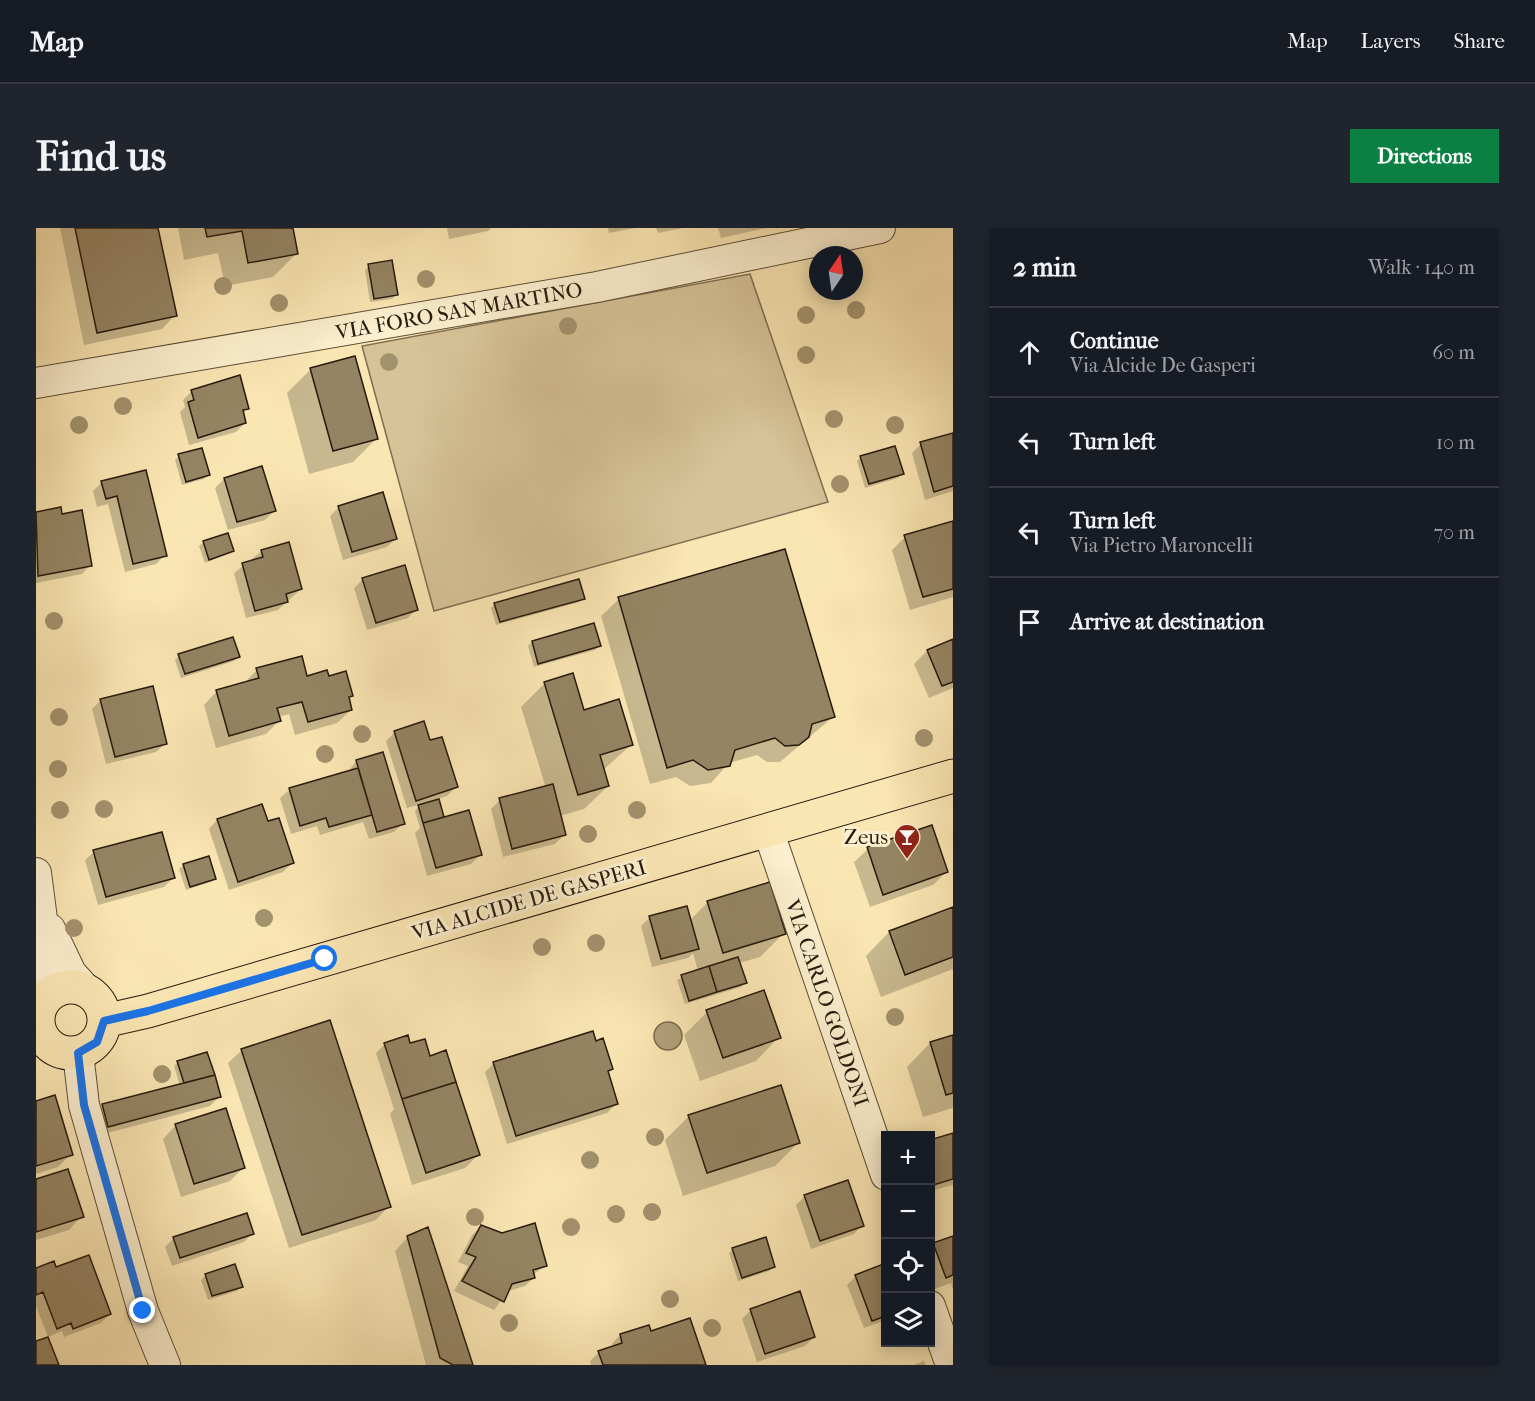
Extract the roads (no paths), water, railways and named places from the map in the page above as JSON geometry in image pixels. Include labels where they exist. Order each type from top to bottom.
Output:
[{"type":"main road","name":"VIA ALCIDE DE GASPERI","points":[[104,1021],[148,1011],[953,776]]},
{"type":"main road","points":[[68,987],[88,992],[102,1010],[104,1021],[97,1042],[56,1052],[40,1035],[38,1011],[57,990],[68,987]]},
{"type":"street","name":"VIA FORO SAN MARTINO","points":[[36,383],[597,287],[880,228]]},
{"type":"street","name":"VIA CARLO GOLDONI","points":[[768,830],[881,1163]]},
{"type":"street","points":[[36,873],[43,912],[46,969],[38,1011]]},
{"type":"street","points":[[43,912],[66,963],[88,992]]},
{"type":"street","points":[[56,1052],[84,1105],[143,1311],[165,1365]]},
{"type":"street","points":[[935,1320],[951,1365]]},
{"type":"place","name":"Zeus","points":[[907,860]]}]
